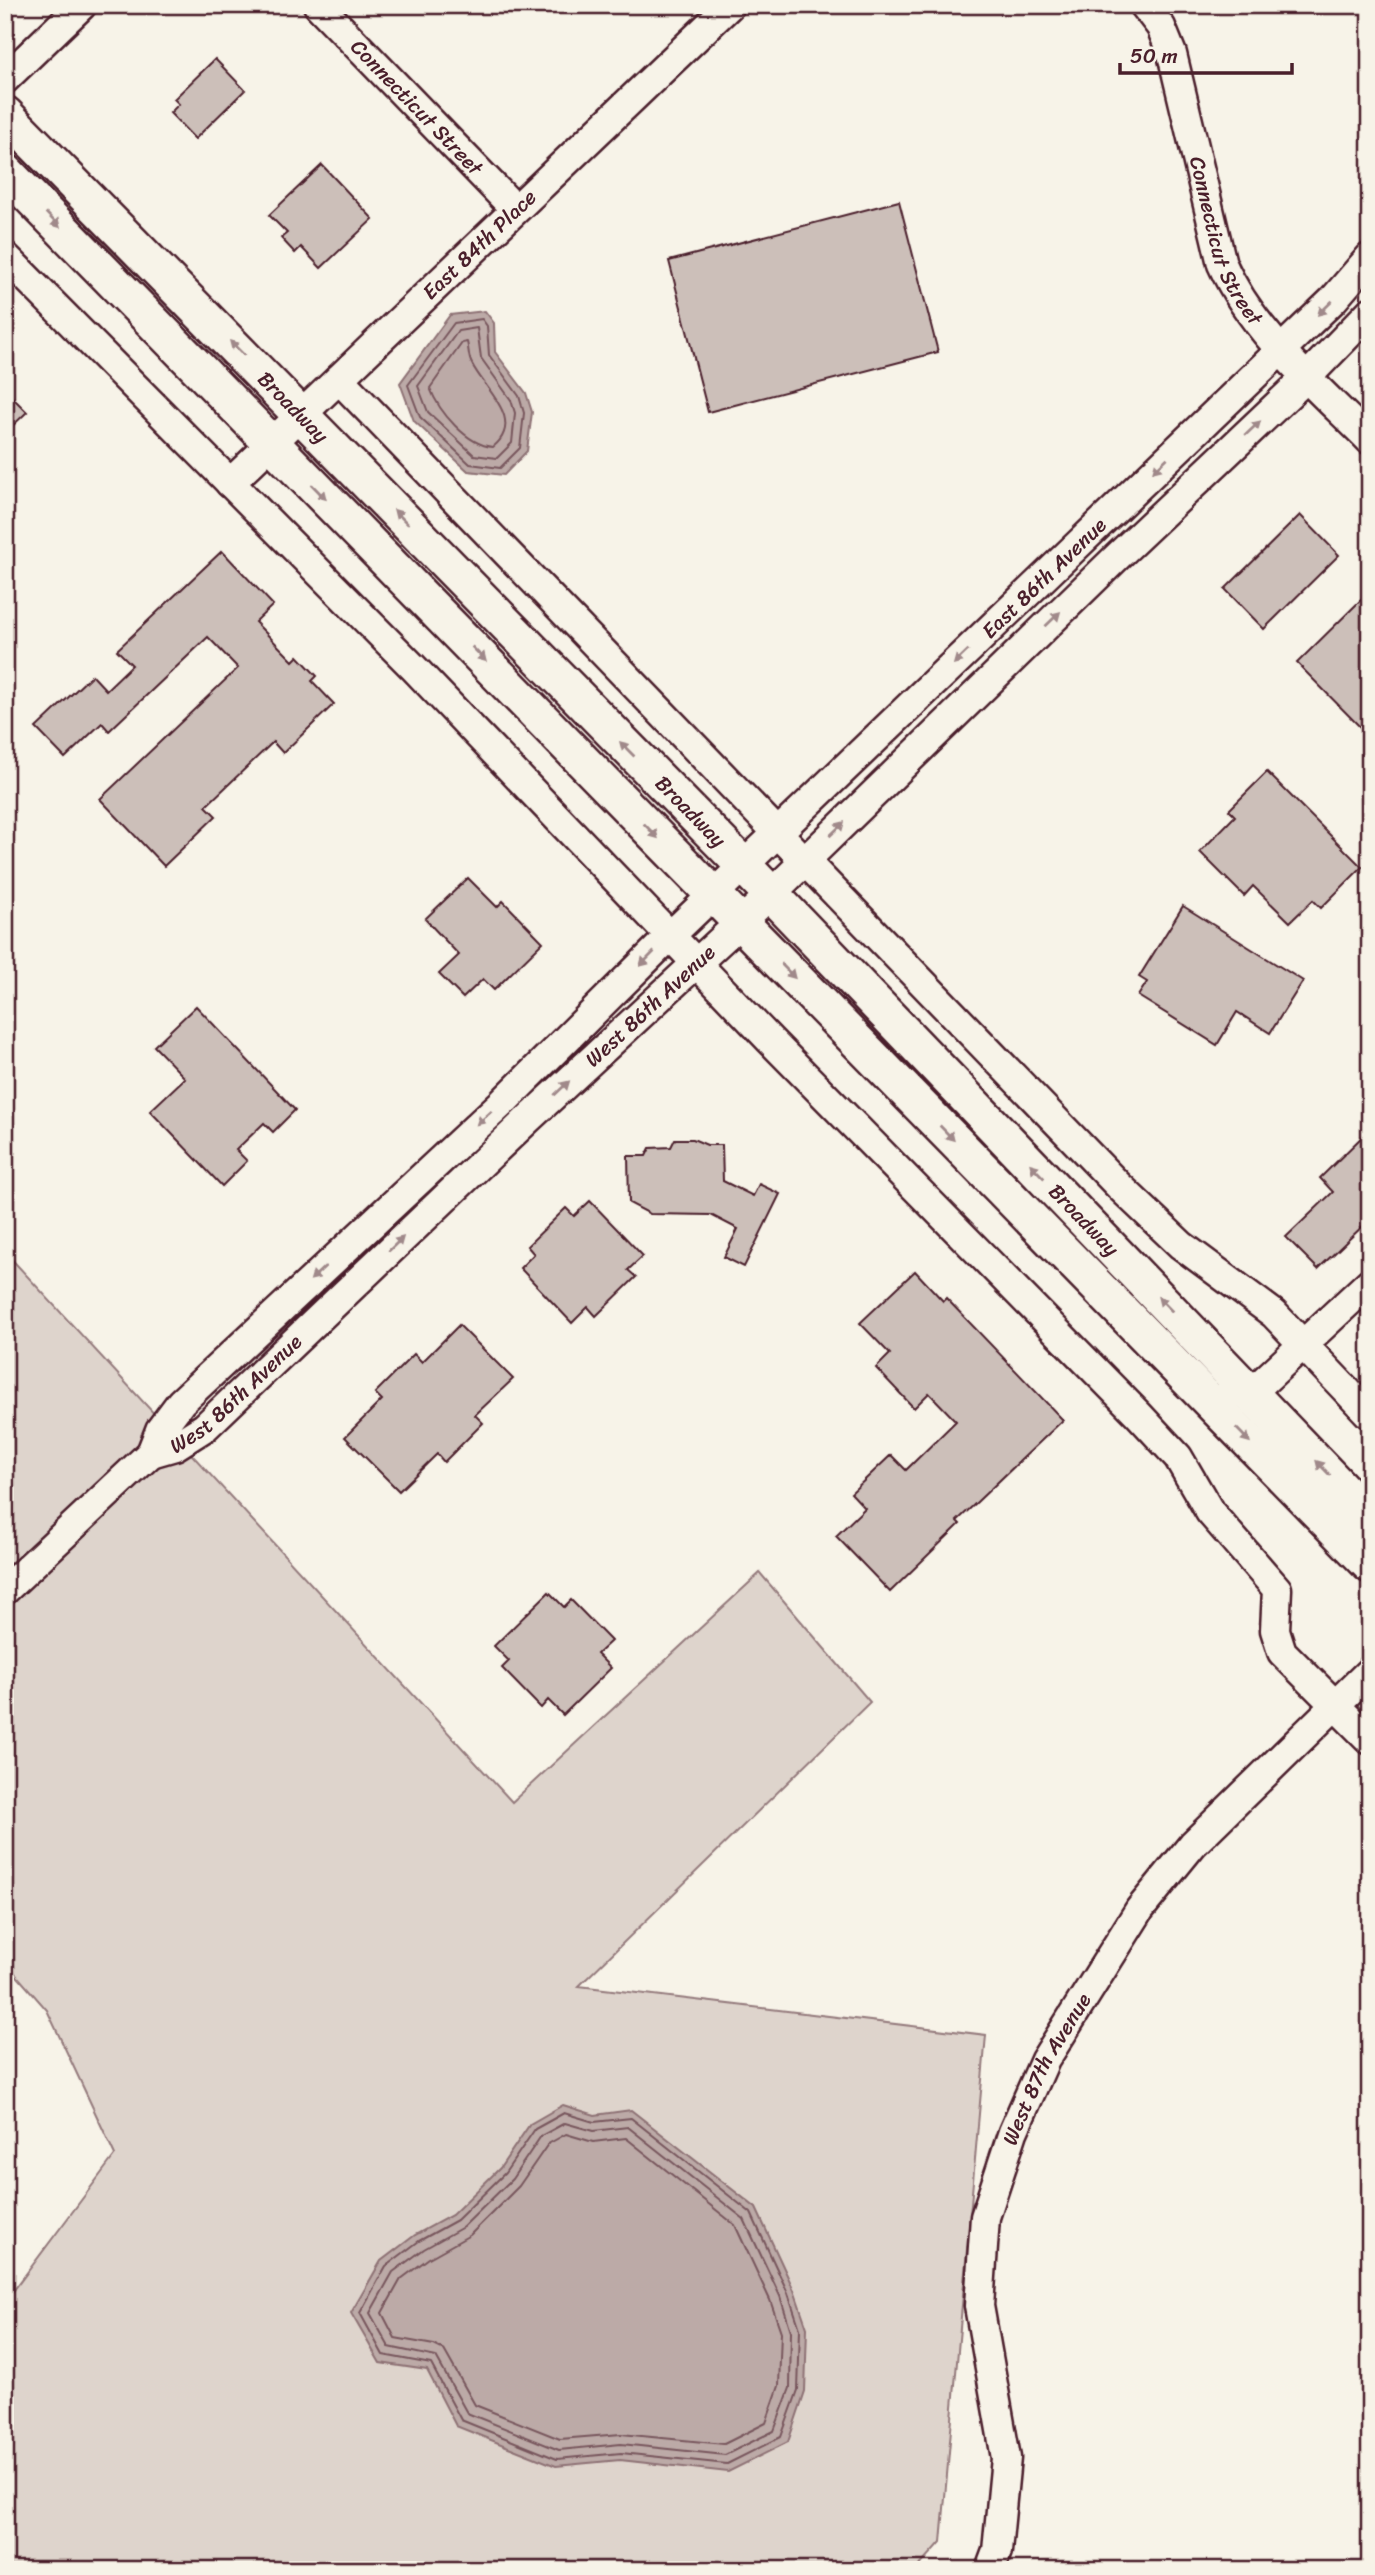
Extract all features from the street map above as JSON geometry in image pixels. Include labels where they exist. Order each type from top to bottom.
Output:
[{"type":"main road","name":"Broadway","points":[[5,114],[745,867],[1370,1518]]},
{"type":"main road","name":"Broadway","points":[[5,171],[1370,1565]]},
{"type":"street","points":[[5,79],[82,5]]},
{"type":"street","name":"Connecticut Street","points":[[318,5],[515,209]]},
{"type":"street","name":"East 84th Place","points":[[230,483],[730,5]]},
{"type":"street","name":"Connecticut Street","points":[[1144,5],[1161,27],[1172,54],[1222,264],[1235,293],[1281,349],[1370,440]]},
{"type":"street","points":[[5,256],[414,668],[1178,1457],[1210,1512],[1277,1589],[1275,1630],[1282,1652],[1370,1740]]},
{"type":"street","name":"East 86th Avenue","points":[[714,895],[1333,300],[1370,257]]},
{"type":"street","name":"East 86th Avenue","points":[[740,922],[1127,547],[1307,377],[1370,312]]},
{"type":"street","points":[[339,379],[1119,1186],[1181,1245],[1273,1314],[1370,1415]]},
{"type":"street","name":"West 86th Avenue","points":[[150,1453],[160,1430],[181,1402],[503,1102],[714,895]]},
{"type":"street","name":"West 86th Avenue","points":[[150,1453],[175,1446],[205,1427],[740,922]]},
{"type":"street","points":[[1186,1377],[1213,1391],[1251,1393],[1370,1282]]},
{"type":"street","points":[[5,1590],[150,1453]]},
{"type":"street","name":"West 87th Avenue","points":[[990,2570],[997,2552],[1006,2458],[979,2306],[985,2217],[1013,2132],[1045,2060],[1140,1909],[1193,1844],[1370,1671]]},
{"type":"shaded area","points":[[5,1252],[512,1802],[760,1573],[870,1702],[579,1986],[986,2035],[941,2542],[916,2570],[5,2570],[5,2302],[115,2155],[47,2010],[5,1962]]},
{"type":"water","points":[[485,311],[494,323],[495,352],[526,393],[532,412],[527,451],[504,475],[468,471],[414,421],[400,383],[450,315]]},
{"type":"water","points":[[563,2105],[595,2115],[631,2110],[756,2208],[794,2290],[807,2328],[805,2391],[788,2442],[728,2472],[620,2460],[556,2466],[456,2426],[427,2370],[380,2363],[351,2313],[381,2261],[415,2235],[452,2215],[500,2168],[530,2124]]},
{"type":"building","points":[[215,59],[245,90],[195,139],[170,113],[179,104],[174,99]]},
{"type":"building","points":[[322,165],[373,219],[321,268],[301,247],[295,253],[281,238],[287,233],[269,215]]},
{"type":"building","points":[[899,201],[938,352],[708,412],[669,261]]},
{"type":"building","points":[[5,390],[27,412],[5,433]]},
{"type":"building","points":[[1300,515],[1339,555],[1264,629],[1225,589]]},
{"type":"building","points":[[222,551],[273,605],[255,622],[293,661],[298,656],[317,676],[312,681],[334,704],[283,753],[273,742],[206,806],[216,816],[164,866],[100,799],[238,668],[208,637],[109,731],[102,723],[65,758],[36,728],[92,675],[106,690],[132,665],[117,650]]},
{"type":"building","points":[[1370,591],[1370,737],[1297,663]]},
{"type":"building","points":[[1267,772],[1362,867],[1321,908],[1313,900],[1290,922],[1253,886],[1244,896],[1200,852],[1235,816],[1229,810]]},
{"type":"building","points":[[468,878],[497,907],[503,901],[543,942],[494,990],[483,979],[463,998],[439,974],[459,955],[425,919]]},
{"type":"building","points":[[1183,906],[1303,981],[1270,1033],[1237,1012],[1217,1045],[1138,996],[1147,982],[1139,977]]},
{"type":"building","points":[[196,1006],[295,1110],[273,1132],[264,1123],[236,1150],[247,1161],[222,1186],[150,1111],[185,1078],[154,1046]]},
{"type":"building","points":[[1370,1129],[1370,1219],[1318,1269],[1286,1237],[1333,1192],[1320,1178]]},
{"type":"building","points":[[675,1139],[693,1139],[707,1145],[722,1145],[723,1181],[753,1196],[759,1184],[780,1194],[744,1267],[724,1257],[738,1229],[711,1215],[650,1214],[629,1203],[628,1156],[646,1156],[650,1148],[671,1147]]},
{"type":"building","points":[[590,1201],[643,1256],[628,1270],[636,1277],[596,1316],[588,1307],[572,1323],[520,1268],[534,1254],[527,1246],[566,1208],[574,1216]]},
{"type":"building","points":[[915,1271],[943,1301],[946,1298],[1063,1420],[957,1521],[960,1524],[890,1592],[836,1536],[865,1508],[851,1493],[891,1455],[906,1470],[956,1421],[929,1393],[914,1408],[876,1368],[890,1354],[860,1323]]},
{"type":"building","points":[[459,1325],[513,1379],[475,1415],[483,1423],[444,1462],[437,1454],[399,1491],[345,1437],[382,1400],[375,1393],[414,1354],[422,1362]]},
{"type":"building","points":[[549,1592],[564,1607],[571,1600],[611,1641],[597,1654],[611,1668],[563,1715],[548,1700],[541,1708],[502,1668],[509,1661],[494,1646]]}]
